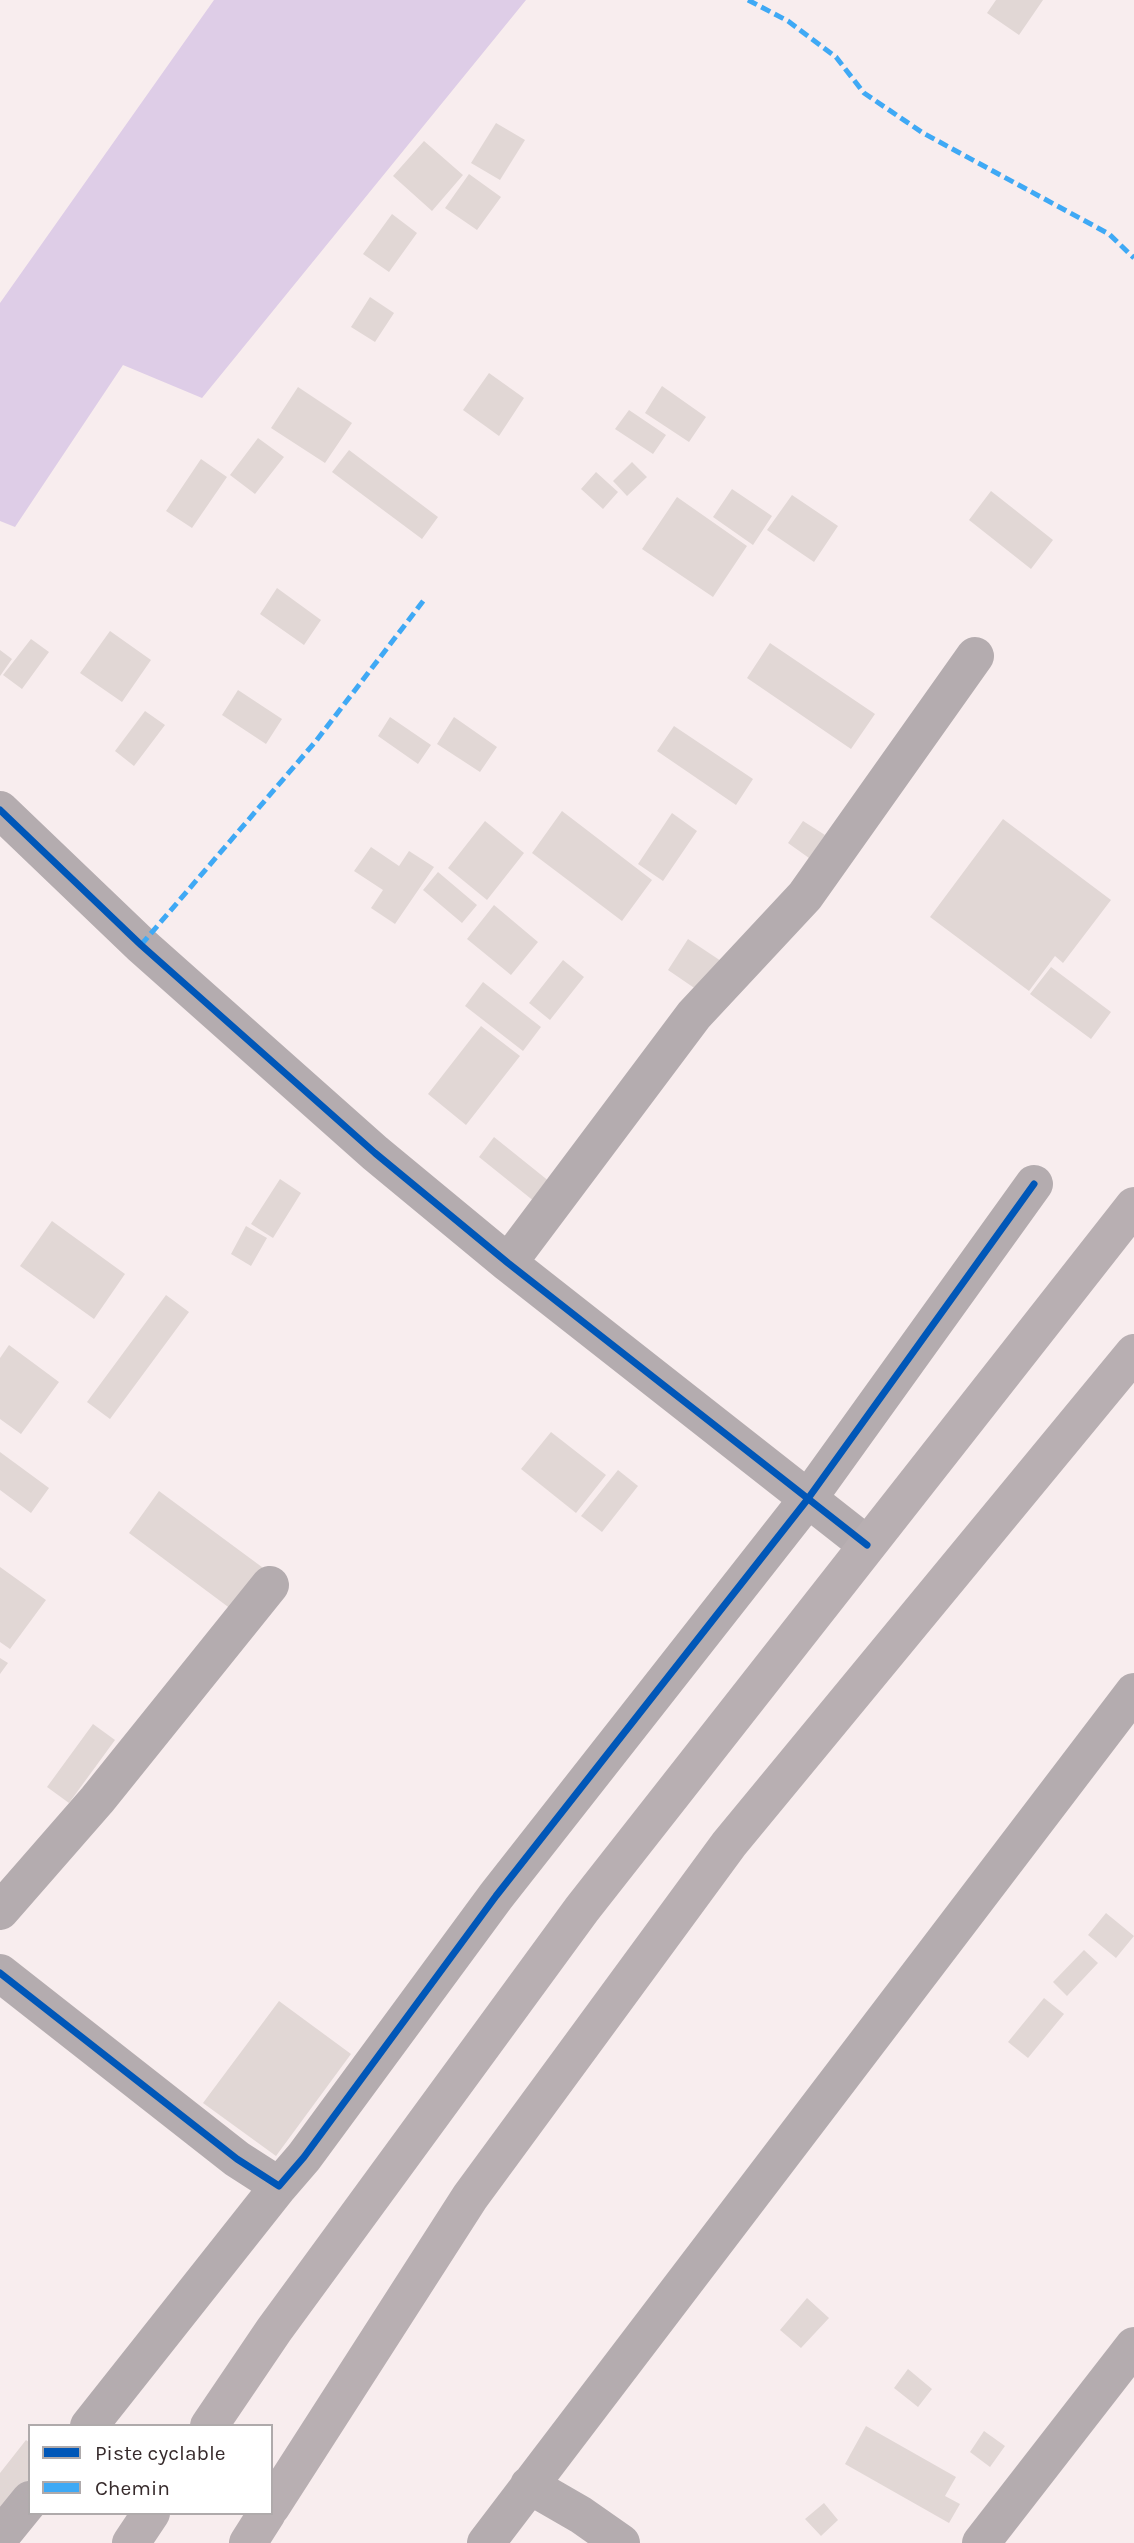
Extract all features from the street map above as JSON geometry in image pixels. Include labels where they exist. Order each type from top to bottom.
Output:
[{"type":"main road","points":[[210,2424],[274,2330],[582,1909],[1134,1206]]},
{"type":"main road","points":[[273,2504],[470,2197],[729,1844],[1134,1353]]},
{"type":"main road","points":[[248,2543],[266,2515]]},
{"type":"street","points":[[508,1263],[694,1015],[805,896],[975,656]]},
{"type":"street","points":[[0,810],[141,945],[375,1153],[508,1263],[867,1545]]},
{"type":"street","points":[[91,2424],[304,2157],[496,1896],[807,1500],[1034,1184]]},
{"type":"street","points":[[0,1911],[97,1800],[270,1585]]},
{"type":"street","points":[[486,2543],[1134,1692]]},
{"type":"street","points":[[0,1973],[237,2159],[279,2186]]},
{"type":"street","points":[[981,2543],[1134,2346]]},
{"type":"street","points":[[529,2485],[581,2515],[621,2543]]},
{"type":"street","points":[[0,2537],[28,2502]]},
{"type":"shaded area","points":[[214,0],[526,0],[202,398],[123,365],[15,527],[0,521],[0,303]]},
{"type":"building","points":[[996,0],[1043,0],[1019,35],[987,13]]},
{"type":"building","points":[[496,123],[525,140],[500,180],[471,163]]},
{"type":"building","points":[[424,141],[463,175],[432,211],[393,176]]},
{"type":"building","points":[[469,174],[501,197],[477,230],[445,208]]},
{"type":"building","points":[[392,214],[417,233],[389,272],[363,254]]},
{"type":"building","points":[[370,297],[394,313],[375,342],[351,327]]},
{"type":"building","points":[[489,373],[524,398],[499,436],[463,410]]},
{"type":"building","points":[[662,386],[706,417],[689,442],[645,413]]},
{"type":"building","points":[[298,387],[352,423],[325,463],[271,428]]},
{"type":"building","points":[[629,410],[666,435],[653,454],[615,429]]},
{"type":"building","points":[[258,438],[284,457],[255,494],[230,475]]},
{"type":"building","points":[[349,450],[438,517],[422,539],[332,472]]},
{"type":"building","points":[[201,459],[227,477],[192,528],[166,511]]},
{"type":"building","points":[[632,462],[647,477],[627,496],[613,481]]},
{"type":"building","points":[[596,472],[618,492],[603,509],[581,489]]},
{"type":"building","points":[[732,489],[772,516],[753,545],[713,517]]},
{"type":"building","points":[[991,491],[1053,540],[1031,569],[969,520]]},
{"type":"building","points":[[792,495],[838,526],[814,562],[767,530]]},
{"type":"building","points":[[677,497],[747,546],[713,597],[642,549]]},
{"type":"building","points":[[277,588],[321,620],[304,645],[260,614]]},
{"type":"building","points":[[110,631],[151,660],[122,702],[80,673]]},
{"type":"building","points":[[31,639],[49,652],[22,689],[3,675]]},
{"type":"building","points":[[770,643],[875,714],[851,749],[747,678]]},
{"type":"building","points":[[0,650],[12,659],[0,676]]},
{"type":"building","points":[[238,690],[282,719],[266,744],[222,715]]},
{"type":"building","points":[[145,711],[165,725],[134,766],[115,751]]},
{"type":"building","points":[[390,717],[431,745],[418,764],[378,736]]},
{"type":"building","points":[[454,717],[497,747],[480,772],[437,744]]},
{"type":"building","points":[[674,726],[753,779],[736,805],[657,751]]},
{"type":"building","points":[[562,811],[652,880],[622,921],[532,853]]},
{"type":"building","points":[[672,813],[697,831],[663,881],[638,864]]},
{"type":"building","points":[[1003,819],[1111,900],[1063,963],[1055,956],[1029,991],[930,917]]},
{"type":"building","points":[[485,821],[524,853],[487,900],[448,868]]},
{"type":"building","points":[[803,821],[825,835],[809,858],[788,843]]},
{"type":"building","points":[[371,847],[399,866],[409,851],[434,867],[395,924],[371,908],[383,890],[354,871]]},
{"type":"building","points":[[438,872],[477,905],[462,923],[423,890]]},
{"type":"building","points":[[494,905],[538,942],[511,975],[467,939]]},
{"type":"building","points":[[688,939],[727,965],[706,996],[668,970]]},
{"type":"building","points":[[563,960],[584,977],[550,1020],[529,1003]]},
{"type":"building","points":[[1051,967],[1111,1012],[1091,1039],[1030,994]]},
{"type":"building","points":[[483,982],[541,1027],[523,1051],[465,1006]]},
{"type":"building","points":[[481,1026],[520,1056],[466,1125],[428,1094]]},
{"type":"building","points":[[494,1137],[550,1182],[535,1202],[479,1157]]},
{"type":"building","points":[[280,1179],[301,1193],[273,1238],[251,1224]]},
{"type":"building","points":[[52,1221],[125,1274],[94,1319],[20,1266]]},
{"type":"building","points":[[246,1226],[267,1238],[251,1266],[231,1254]]},
{"type":"building","points":[[166,1295],[189,1312],[110,1419],[87,1402]]},
{"type":"building","points":[[9,1345],[59,1382],[21,1434],[0,1419],[0,1358]]},
{"type":"building","points":[[551,1432],[606,1475],[576,1513],[521,1469]]},
{"type":"building","points":[[0,1452],[49,1488],[31,1513],[0,1490]]},
{"type":"building","points":[[618,1470],[638,1486],[602,1532],[581,1516]]},
{"type":"building","points":[[159,1491],[270,1573],[239,1615],[129,1533]]},
{"type":"building","points":[[0,1567],[46,1600],[10,1649],[0,1642]]},
{"type":"building","points":[[0,1658],[8,1663],[0,1674]]},
{"type":"building","points":[[93,1724],[115,1740],[69,1803],[47,1787]]},
{"type":"building","points":[[1106,1913],[1134,1936],[1116,1958],[1088,1935]]},
{"type":"building","points":[[1084,1950],[1098,1963],[1067,1996],[1053,1982]]},
{"type":"building","points":[[1044,1998],[1064,2014],[1028,2058],[1008,2042]]},
{"type":"building","points":[[279,2001],[351,2054],[276,2156],[203,2103]]},
{"type":"building","points":[[807,2298],[829,2318],[801,2348],[780,2330]]},
{"type":"building","points":[[908,2369],[932,2389],[918,2407],[894,2388]]},
{"type":"building","points":[[866,2426],[956,2477],[945,2496],[960,2504],[949,2523],[845,2464]]},
{"type":"building","points":[[984,2431],[1005,2446],[990,2467],[970,2452]]},
{"type":"building","points":[[26,2440],[28,2442],[28,2489],[0,2524],[0,2473]]},
{"type":"building","points":[[824,2503],[838,2520],[821,2536],[805,2519]]},
{"type":"marked path","points":[[748,0],[788,21],[836,57],[864,93],[923,133],[1109,234],[1134,258]]},
{"type":"marked path","points":[[141,945],[316,741],[424,600]]},
{"type":"cycle path","points":[[0,810],[141,945],[375,1153],[508,1263],[867,1545]]},
{"type":"cycle path","points":[[0,1973],[237,2159],[279,2186],[304,2157],[496,1896],[807,1500],[1034,1184]]}]
